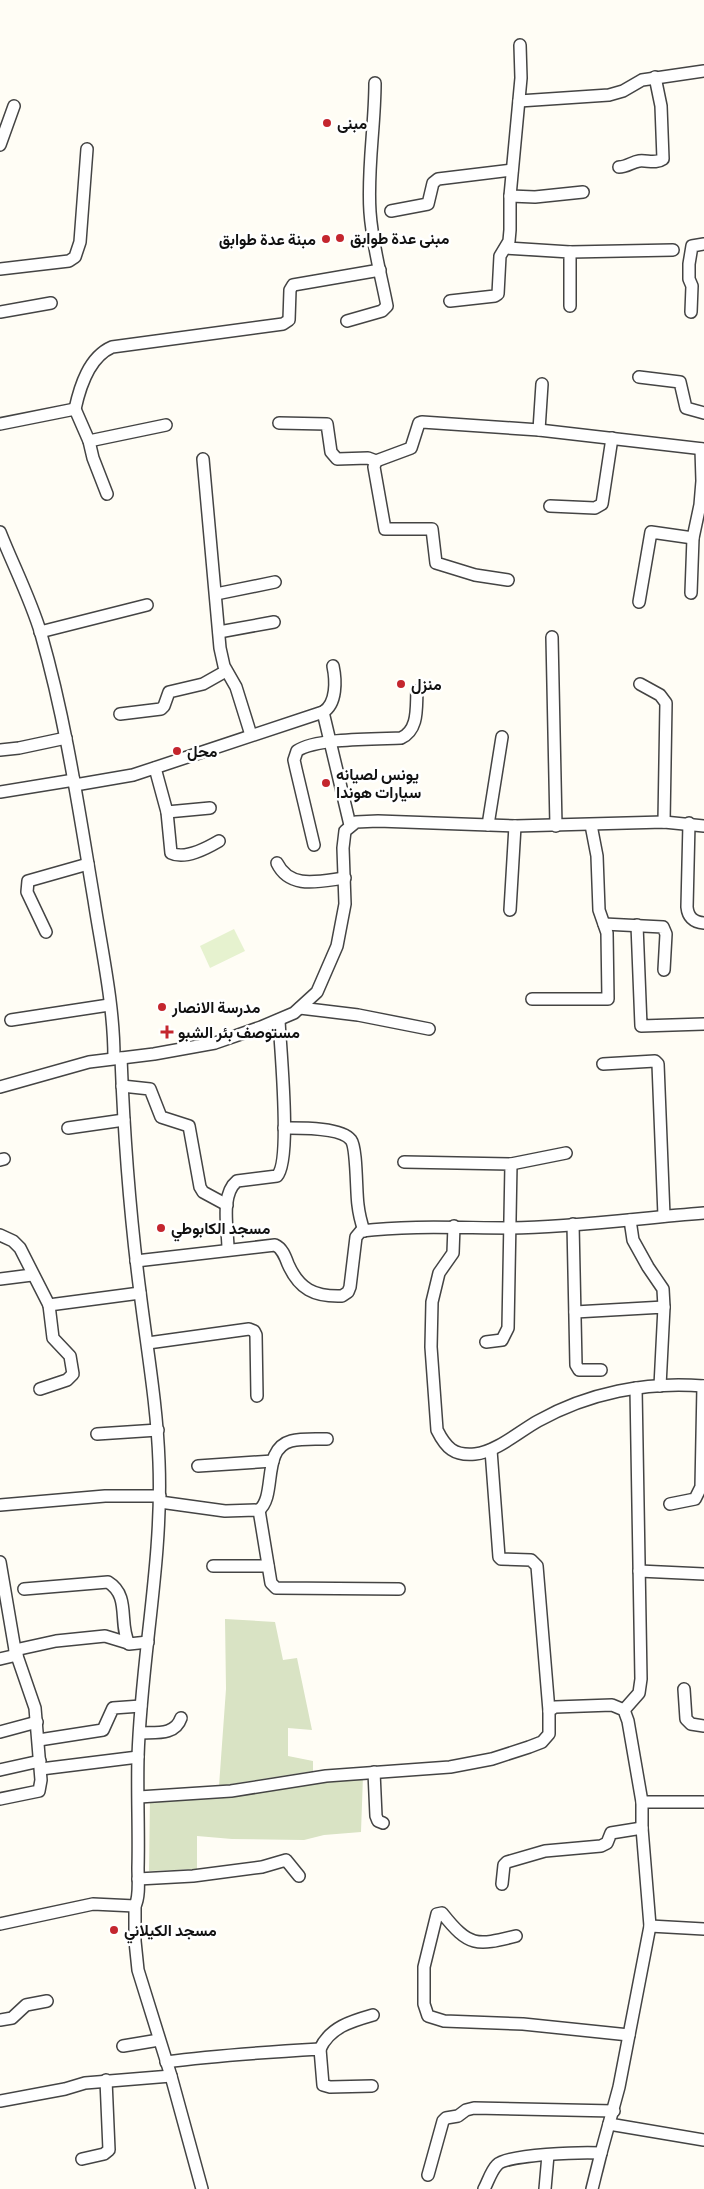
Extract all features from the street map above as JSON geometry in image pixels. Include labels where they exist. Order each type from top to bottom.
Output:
[{"type":"street","points":[[450,301],[497,295],[500,256],[506,248],[510,230],[510,196],[519,101],[520,45]]},
{"type":"street","points":[[519,101],[609,96],[623,91],[642,80],[656,76],[704,71]]},
{"type":"street","points":[[619,167],[630,166],[637,161],[659,162],[663,159],[661,106],[656,76]]},
{"type":"street","points":[[347,321],[386,308],[370,206],[374,83]]},
{"type":"street","points":[[0,146],[14,106]]},
{"type":"street","points":[[0,269],[69,261],[75,257],[80,242],[87,149]]},
{"type":"street","points":[[391,211],[428,204],[433,183],[438,179],[512,170]]},
{"type":"street","points":[[510,196],[535,197],[583,192]]},
{"type":"street","points":[[691,312],[690,254],[692,246],[704,244]]},
{"type":"street","points":[[506,248],[570,252],[673,250]]},
{"type":"street","points":[[570,252],[570,306]]},
{"type":"street","points":[[106,494],[93,458],[90,441],[75,409],[83,377],[106,350],[112,347],[283,324],[289,320],[290,290],[293,285],[380,270]]},
{"type":"street","points":[[0,312],[51,303]]},
{"type":"street","points":[[639,377],[680,382],[686,408],[704,413]]},
{"type":"street","points":[[539,430],[542,384]]},
{"type":"street","points":[[0,424],[75,409]]},
{"type":"street","points":[[279,423],[325,423],[329,427],[332,452],[337,460],[368,458],[376,461],[411,448],[422,422],[539,430],[702,449],[702,482],[700,505],[693,538],[691,593]]},
{"type":"street","points":[[90,441],[166,425]]},
{"type":"street","points":[[550,506],[595,508],[602,504],[612,438]]},
{"type":"street","points":[[203,459],[223,662],[236,688],[251,736]]},
{"type":"street","points":[[376,461],[374,467],[385,529],[432,529],[436,563],[475,575],[508,580]]},
{"type":"street","points":[[0,532],[40,632],[66,738],[75,783],[122,1086],[136,1261],[158,1430],[160,1499],[138,1757],[138,1879],[135,1906],[138,1970],[171,2076],[202,2189]]},
{"type":"street","points":[[639,602],[651,532],[693,538]]},
{"type":"street","points":[[216,594],[275,582]]},
{"type":"street","points":[[40,632],[147,605]]},
{"type":"street","points":[[219,632],[274,622]]},
{"type":"street","points":[[552,637],[556,826]]},
{"type":"street","points":[[0,792],[133,775],[323,712],[331,704],[335,685],[333,666]]},
{"type":"street","points":[[120,714],[161,709],[169,692],[203,684],[226,671]]},
{"type":"street","points":[[640,684],[660,695],[666,704],[664,822]]},
{"type":"street","points":[[314,845],[302,803],[294,760],[297,751],[301,748],[331,742],[401,738],[407,735],[414,725],[417,691]]},
{"type":"street","points":[[323,712],[350,825]]},
{"type":"street","points":[[0,750],[66,738]]},
{"type":"street","points":[[488,825],[502,738]]},
{"type":"street","points":[[155,768],[168,812],[170,850],[173,854],[200,851],[219,841]]},
{"type":"street","points":[[168,812],[210,808]]},
{"type":"street","points":[[0,1083],[62,1068],[215,1043],[279,1020],[300,1008],[317,992],[334,957],[344,914],[343,841],[345,831],[356,822],[378,820],[556,826],[664,822],[704,826]]},
{"type":"street","points":[[689,823],[688,915],[691,919],[704,923]]},
{"type":"street","points":[[532,999],[608,999],[607,933],[599,910],[597,856],[591,825]]},
{"type":"street","points":[[510,910],[514,826]]},
{"type":"street","points":[[277,863],[286,877],[297,880],[318,881],[345,878]]},
{"type":"street","points":[[46,932],[28,892],[28,881],[88,864]]},
{"type":"street","points":[[604,924],[663,927],[666,931],[664,970]]},
{"type":"street","points":[[637,925],[641,1026],[704,1024]]},
{"type":"street","points":[[11,1020],[109,1005]]},
{"type":"street","points":[[300,1008],[366,1016],[430,1029]]},
{"type":"street","points":[[228,1249],[229,1191],[237,1181],[277,1176],[281,1172],[284,1128],[279,1020]]},
{"type":"street","points":[[603,1064],[655,1062],[658,1064],[664,1216]]},
{"type":"street","points":[[122,1086],[150,1089],[161,1117],[189,1126],[200,1187],[203,1192],[228,1205]]},
{"type":"street","points":[[68,1128],[124,1120]]},
{"type":"street","points":[[284,1128],[329,1131],[344,1135],[351,1140],[354,1150],[357,1204],[364,1231]]},
{"type":"street","points":[[404,1162],[511,1164],[566,1153]]},
{"type":"street","points":[[486,1342],[502,1340],[507,1334],[511,1164]]},
{"type":"street","points":[[136,1261],[271,1244],[278,1246],[297,1282],[302,1287],[312,1292],[342,1296],[348,1292],[350,1286],[356,1234],[364,1231],[454,1226],[510,1228],[704,1213]]},
{"type":"street","points":[[630,1220],[633,1240],[663,1289],[664,1307],[660,1386]]},
{"type":"street","points":[[573,1224],[578,1369],[601,1370]]},
{"type":"street","points":[[454,1226],[453,1254],[438,1273],[432,1302],[431,1347],[438,1430],[443,1442],[453,1453],[475,1454],[491,1450],[538,1421],[567,1406],[620,1390],[660,1386],[703,1386],[701,1487],[695,1499],[670,1504]]},
{"type":"street","points":[[0,1235],[13,1241],[20,1248],[32,1275],[49,1305],[53,1338],[70,1356],[73,1374],[67,1380],[40,1389]]},
{"type":"street","points":[[0,1278],[32,1275]]},
{"type":"street","points":[[49,1305],[140,1293]]},
{"type":"street","points":[[575,1312],[664,1307]]},
{"type":"street","points":[[148,1343],[248,1329],[254,1331],[256,1335],[257,1396]]},
{"type":"street","points":[[624,1710],[639,1693],[641,1679],[636,1388]]},
{"type":"street","points":[[97,1434],[158,1430]]},
{"type":"street","points":[[0,1505],[105,1496],[160,1499],[225,1510],[259,1510],[265,1503],[273,1461],[280,1448],[291,1441],[327,1439]]},
{"type":"street","points":[[139,1797],[231,1791],[278,1782],[374,1772],[450,1767],[492,1759],[542,1742],[549,1734],[549,1712],[536,1566],[531,1560],[501,1559],[499,1557],[491,1450]]},
{"type":"street","points":[[198,1466],[273,1461]]},
{"type":"street","points":[[259,1510],[271,1583],[279,1589],[399,1590]]},
{"type":"street","points":[[0,1562],[4,1604],[37,1722],[40,1765],[40,1791],[0,1799]]},
{"type":"street","points":[[213,1566],[268,1566]]},
{"type":"street","points":[[639,1571],[704,1574]]},
{"type":"street","points":[[24,1589],[108,1582],[114,1586],[123,1601],[128,1643]]},
{"type":"street","points":[[0,1659],[16,1652],[56,1641],[104,1636],[133,1645],[148,1642]]},
{"type":"street","points":[[684,1690],[686,1719],[691,1724],[704,1726]]},
{"type":"street","points":[[549,1712],[555,1707],[569,1706],[612,1705],[624,1710],[628,1721],[642,1802],[642,1828],[650,1926],[614,2112],[609,2124],[592,2189]]},
{"type":"street","points":[[39,1740],[103,1730],[106,1728],[113,1708],[141,1706]]},
{"type":"street","points":[[140,1733],[172,1730],[179,1724],[181,1718]]},
{"type":"street","points":[[0,1732],[37,1722]]},
{"type":"street","points":[[0,1770],[138,1757]]},
{"type":"street","points":[[374,1772],[376,1816],[378,1821],[383,1823]]},
{"type":"street","points":[[642,1802],[704,1802]]},
{"type":"street","points":[[502,1884],[504,1865],[507,1862],[545,1851],[600,1846],[607,1843],[612,1833],[642,1828]]},
{"type":"street","points":[[138,1879],[193,1876],[262,1867],[286,1860],[299,1876]]},
{"type":"street","points":[[0,1924],[93,1904],[135,1906]]},
{"type":"street","points":[[516,1936],[486,1943],[476,1942],[462,1935],[442,1913],[437,1914],[424,1967],[424,2004],[428,2016],[444,2021],[523,2024],[629,2035]]},
{"type":"street","points":[[650,1926],[704,1929]]},
{"type":"street","points":[[0,2020],[12,2018],[26,2006],[47,2001]]},
{"type":"street","points":[[372,2086],[330,2087],[323,2085],[320,2049],[326,2038],[338,2028],[373,2015]]},
{"type":"street","points":[[123,2046],[159,2040]]},
{"type":"street","points":[[166,2062],[248,2053],[320,2049]]},
{"type":"street","points":[[0,2101],[65,2089],[85,2083],[171,2076]]},
{"type":"street","points":[[82,2158],[104,2154],[109,2150],[106,2080]]},
{"type":"street","points":[[428,2175],[443,2121],[446,2118],[461,2114],[470,2108],[614,2112]]},
{"type":"street","points":[[609,2124],[704,2140]]},
{"type":"street","points":[[484,2189],[498,2164],[518,2158],[601,2153]]},
{"type":"street","points":[[545,2189],[548,2155]]},
{"type":"green space","points":[[234,929],[245,951],[210,968],[200,946]]},
{"type":"green space","points":[[225,1619],[275,1622],[283,1660],[297,1658],[312,1730],[288,1728],[288,1756],[313,1761],[313,1771],[219,1786],[226,1689]]},
{"type":"green space","points":[[363,1776],[361,1832],[324,1835],[304,1840],[232,1839],[197,1836],[197,1869],[149,1871],[150,1796]]},
{"type":"place","name":"مبنى","points":[[327,123]]},
{"type":"place","name":"مبنى عدة طوابق","points":[[340,238]]},
{"type":"place","name":"مبنة عدة طوابق","points":[[326,239]]},
{"type":"place","name":"منزل","points":[[401,684]]},
{"type":"place","name":"محل","points":[[177,751]]},
{"type":"place","name":"يونس لصيانه سيارات هوندا","points":[[326,783]]},
{"type":"place","name":"مدرسة الانصار","points":[[162,1007]]},
{"type":"place","name":"مستوصف بئر الشبو","points":[[167,1032]]},
{"type":"place","name":"مسجد الكابوطي","points":[[161,1228]]},
{"type":"place","name":"مسجد الكيلاني","points":[[114,1930]]}]
